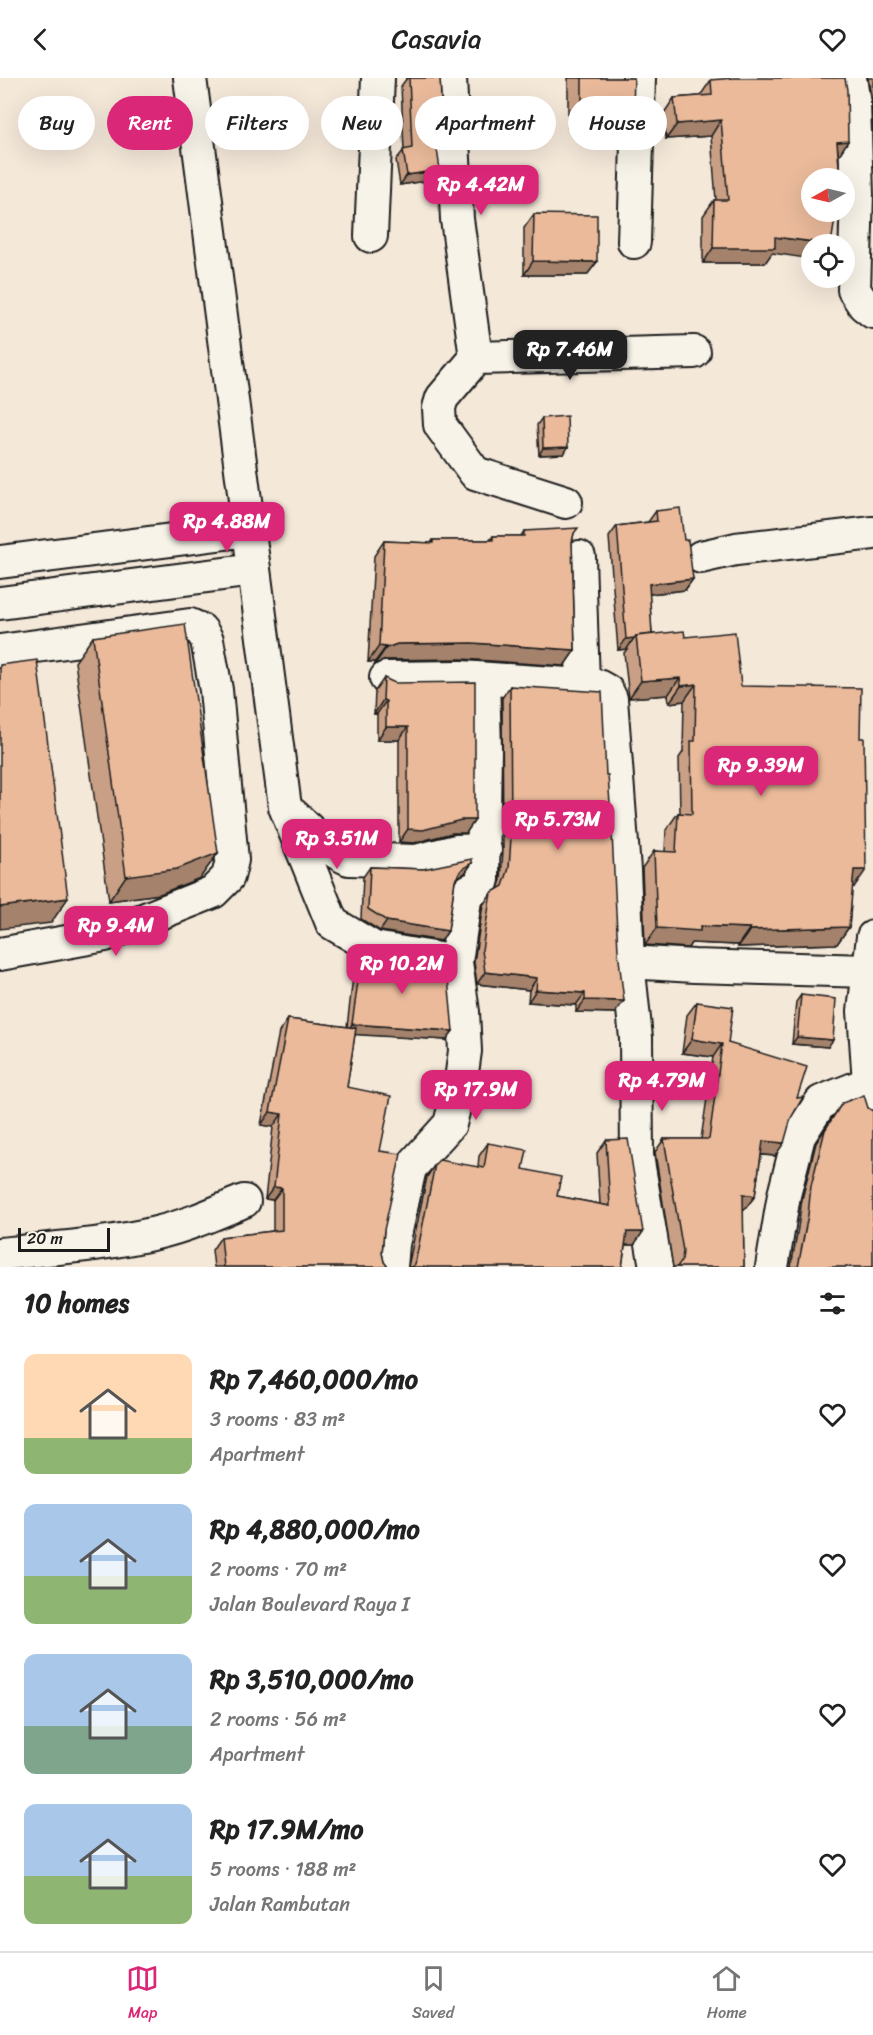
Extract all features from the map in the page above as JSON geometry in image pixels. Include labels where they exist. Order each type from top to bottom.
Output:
[{"type":"street","points":[[190,78],[285,807],[332,923],[374,948],[456,962]]},
{"type":"street","points":[[370,236],[378,78]]},
{"type":"street","points":[[450,78],[457,219],[476,358],[442,399],[439,408],[440,426],[475,473],[566,502]]},
{"type":"street","points":[[634,242],[639,78]]},
{"type":"street","points":[[850,78],[854,104],[857,194],[854,290],[864,305],[873,312]]},
{"type":"street","points":[[476,358],[694,352]]},
{"type":"street","points":[[0,562],[249,530]]},
{"type":"street","points":[[701,557],[736,549],[873,533]]},
{"type":"street","points":[[579,556],[583,685]]},
{"type":"street","points":[[0,603],[254,570]]},
{"type":"street","points":[[0,651],[189,625],[201,630],[207,640],[216,690],[232,860],[228,877],[213,892],[105,935],[0,954]]},
{"type":"street","points":[[386,678],[461,677],[598,686],[607,691],[611,699],[624,870],[628,962],[636,1038],[637,1156],[656,1267]]},
{"type":"street","points":[[392,1267],[393,1244],[410,1168],[450,1124],[461,1080],[465,1051],[463,1012],[456,962],[466,893],[481,886],[482,883],[485,850],[483,679]]},
{"type":"street","points":[[285,807],[323,843],[350,859],[416,861],[456,851],[485,850]]},
{"type":"street","points":[[772,1267],[784,1195],[799,1136],[821,1102],[871,1096],[864,1011],[873,937]]},
{"type":"street","points":[[628,962],[868,971]]},
{"type":"street","points":[[0,1254],[157,1233],[244,1201]]},
{"type":"building","points":[[409,78],[440,78],[441,96],[415,96],[415,150],[437,150],[440,170],[407,175],[403,150],[412,148]]},
{"type":"building","points":[[582,78],[634,78],[633,96],[582,96]]},
{"type":"building","points":[[845,78],[848,141],[837,142],[839,168],[801,168],[801,222],[834,222],[833,234],[801,234],[801,240],[775,237],[775,248],[713,248],[714,200],[728,200],[721,120],[677,124],[674,98],[712,95],[711,80]]},
{"type":"building","points":[[534,214],[597,215],[597,262],[533,261]]},
{"type":"building","points":[[567,416],[568,447],[543,448],[542,418]]},
{"type":"building","points":[[680,508],[684,540],[688,540],[693,579],[649,584],[652,634],[626,639],[617,526],[657,521],[656,511]]},
{"type":"building","points":[[578,528],[572,542],[575,650],[472,643],[397,644],[386,648],[379,646],[384,541],[433,543],[433,540],[493,540],[493,536],[524,536],[524,531]]},
{"type":"building","points":[[185,624],[218,853],[177,869],[126,876],[93,637]]},
{"type":"building","points":[[684,631],[685,637],[735,632],[741,686],[861,688],[860,738],[864,738],[866,870],[854,870],[849,927],[750,930],[750,928],[700,926],[700,931],[657,928],[654,851],[676,852],[678,813],[692,814],[691,741],[695,741],[696,684],[681,686],[680,678],[641,681],[636,636]]},
{"type":"building","points":[[37,660],[68,898],[0,907],[0,665]]},
{"type":"building","points":[[384,678],[395,683],[475,682],[475,820],[461,820],[423,830],[408,829],[408,727],[386,727],[386,701],[383,700]]},
{"type":"building","points":[[510,686],[602,692],[618,951],[624,1001],[585,1000],[585,993],[536,990],[537,978],[485,972],[482,950],[491,893],[503,886],[509,868],[511,838]]},
{"type":"building","points":[[472,859],[472,863],[462,869],[455,880],[448,931],[387,921],[368,909],[370,867],[423,869]]},
{"type":"building","points":[[364,949],[378,956],[447,968],[453,1031],[352,1024]]},
{"type":"building","points":[[801,995],[836,999],[833,1040],[797,1037]]},
{"type":"building","points":[[697,1002],[733,1007],[728,1043],[807,1067],[797,1098],[803,1097],[791,1118],[784,1143],[763,1141],[755,1196],[743,1194],[744,1267],[677,1267],[682,1260],[683,1251],[664,1139],[709,1139],[722,1044],[692,1039]]},
{"type":"building","points":[[288,1019],[356,1028],[347,1087],[391,1096],[380,1151],[401,1154],[384,1230],[382,1253],[388,1267],[224,1267],[221,1237],[282,1230],[282,1188],[274,1187],[282,1114],[270,1112]]},
{"type":"building","points":[[864,1095],[868,1108],[873,1111],[873,1267],[798,1267],[811,1186],[825,1130],[842,1103]]},
{"type":"building","points":[[628,1139],[643,1232],[627,1232],[622,1267],[411,1267],[415,1264],[435,1164],[439,1160],[484,1168],[488,1143],[527,1150],[523,1169],[561,1177],[557,1196],[610,1206],[606,1140]]}]
